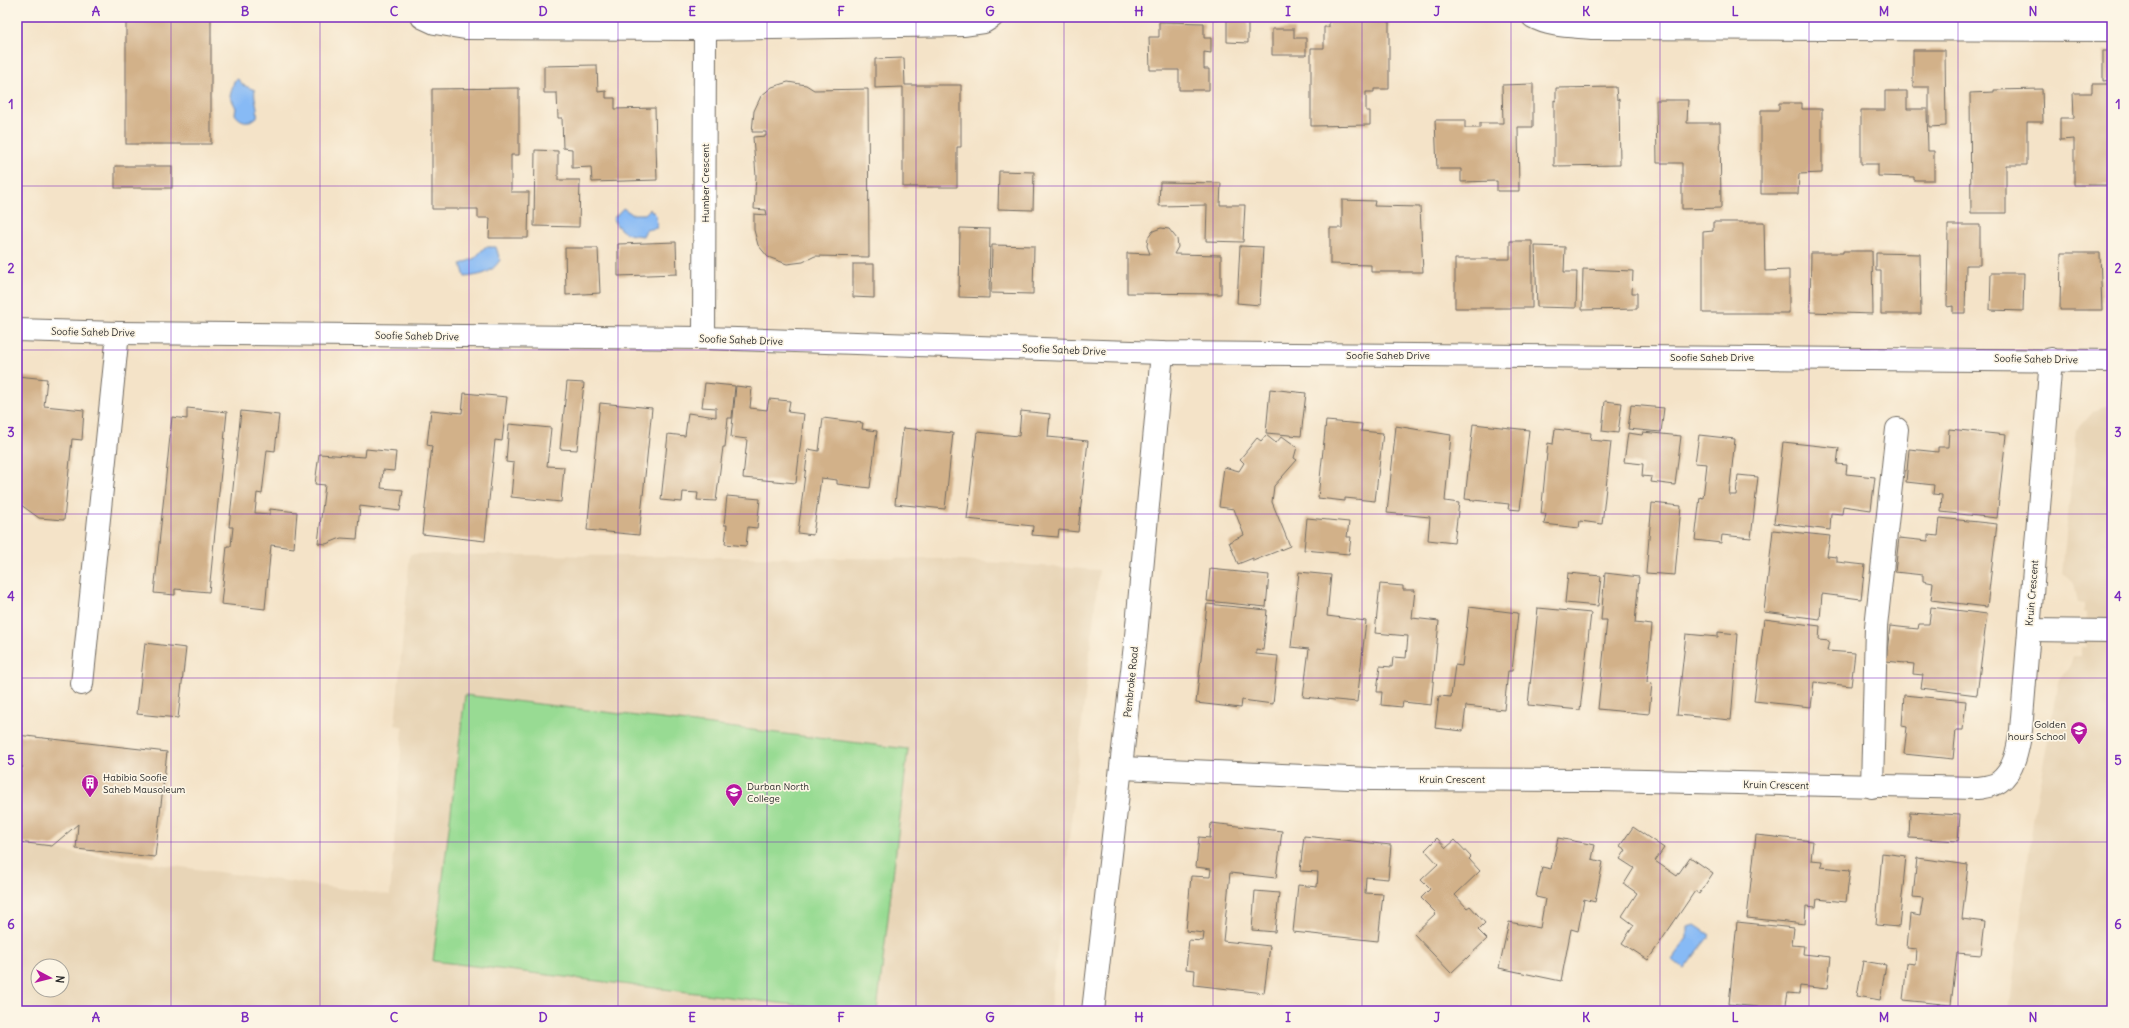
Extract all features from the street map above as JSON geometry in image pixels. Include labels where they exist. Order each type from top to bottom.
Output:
[{"type":"street","points":[[422,17],[434,23],[465,28],[705,29],[963,25],[984,22],[992,17]]},
{"type":"street","points":[[1534,17],[1544,22],[1592,28],[2104,26]]},
{"type":"street","name":"Humber Crescent","points":[[704,338],[705,29]]},
{"type":"street","name":"Soofie Saheb Drive","points":[[17,330],[118,333],[704,338],[1162,353],[2112,360]]},
{"type":"street","points":[[82,684],[118,333]]},
{"type":"street","name":"Pembroke Road","points":[[1093,1011],[1122,768],[1162,353]]},
{"type":"street","name":"Kruin Crescent","points":[[1122,768],[1372,779],[1599,780],[1872,787],[1978,788],[1998,783],[2009,772],[2018,751],[2021,730],[2051,359]]},
{"type":"street","points":[[1872,787],[1876,627],[1897,429]]},
{"type":"street","points":[[2029,630],[2112,631]]},
{"type":"shaded area","name":"Golden hours School","points":[[2112,405],[2112,1011],[2009,1011],[2034,813],[2060,677],[2069,669],[2073,656],[2081,656],[2081,647],[2086,647],[2087,613],[2084,612],[2084,603],[2078,602],[2074,584],[2062,573],[2077,429],[2093,411]]},
{"type":"shaded area","name":"Durban North College","points":[[410,554],[947,559],[1099,570],[1050,1011],[17,1011],[17,845],[390,895],[403,727],[395,725]]},
{"type":"green space","points":[[465,695],[908,749],[877,1011],[844,1011],[433,961]]},
{"type":"water","points":[[238,79],[243,85],[255,90],[257,117],[251,121],[239,119],[235,114],[236,108],[230,96],[234,81]]},
{"type":"water","points":[[623,208],[632,214],[645,214],[650,209],[656,215],[657,228],[646,230],[643,236],[625,232],[613,219]]},
{"type":"water","points":[[485,247],[496,247],[500,260],[497,265],[485,273],[465,277],[461,264],[475,258]]},
{"type":"water","points":[[1695,925],[1710,935],[1684,969],[1672,959],[1687,938],[1687,927]]},
{"type":"building","points":[[126,17],[211,17],[211,144],[126,144]]},
{"type":"building","points":[[1180,17],[1248,17],[1248,43],[1227,42],[1227,19],[1180,19]]},
{"type":"building","points":[[1329,17],[1389,17],[1389,89],[1374,89],[1374,92],[1366,92],[1366,111],[1370,111],[1370,125],[1311,126],[1311,48],[1324,48],[1324,27],[1329,27]]},
{"type":"building","points":[[1159,22],[1204,23],[1204,38],[1211,38],[1211,53],[1204,52],[1204,69],[1209,69],[1209,90],[1179,90],[1179,70],[1150,70],[1149,37],[1159,37]]},
{"type":"building","points":[[1272,29],[1294,29],[1294,38],[1306,38],[1306,55],[1272,55]]},
{"type":"building","points":[[1913,50],[1945,50],[1946,126],[1929,127],[1929,87],[1913,87]]},
{"type":"building","points":[[2103,51],[2112,51],[2112,80],[2103,81]]},
{"type":"building","points":[[904,58],[905,85],[961,85],[961,147],[957,147],[957,187],[903,187],[903,87],[875,88],[875,59]]},
{"type":"building","points":[[597,65],[598,92],[606,91],[606,98],[615,98],[615,109],[655,108],[657,180],[592,182],[591,167],[572,168],[572,149],[563,148],[562,118],[558,118],[557,93],[544,93],[544,66]]},
{"type":"building","points":[[788,82],[806,85],[814,90],[868,89],[869,257],[815,256],[803,262],[787,264],[768,257],[758,245],[754,230],[754,214],[767,215],[766,210],[754,209],[756,176],[753,137],[766,136],[766,132],[752,132],[754,111],[761,96],[772,87]]},
{"type":"building","points":[[1533,84],[1533,127],[1518,127],[1519,191],[1497,191],[1497,181],[1461,182],[1461,169],[1437,169],[1435,120],[1465,120],[1465,128],[1480,128],[1480,123],[1503,123],[1502,85]]},
{"type":"building","points":[[2092,84],[2112,84],[2112,185],[2074,185],[2074,139],[2060,140],[2060,118],[2074,118],[2073,93],[2092,93]]},
{"type":"building","points":[[1616,87],[1617,100],[1619,99],[1620,165],[1554,166],[1554,100],[1556,101],[1556,88]]},
{"type":"building","points":[[519,88],[519,155],[511,155],[511,192],[529,192],[528,238],[489,238],[490,218],[478,218],[478,209],[432,209],[432,89]]},
{"type":"building","points":[[2042,89],[2043,122],[2027,122],[2027,165],[2006,165],[2006,213],[1971,213],[1970,93],[1994,92],[1994,90]]},
{"type":"building","points":[[1885,91],[1907,91],[1907,109],[1927,109],[1928,151],[1934,151],[1934,180],[1914,180],[1914,177],[1878,176],[1878,164],[1861,164],[1861,110],[1885,110]]},
{"type":"building","points":[[1656,100],[1688,100],[1687,123],[1720,123],[1721,208],[1682,209],[1682,163],[1657,163]]},
{"type":"building","points":[[1779,103],[1802,103],[1802,109],[1822,109],[1822,173],[1799,174],[1798,194],[1761,194],[1761,110],[1779,110]]},
{"type":"building","points":[[535,150],[558,151],[558,180],[580,180],[579,227],[534,226]]},
{"type":"building","points":[[115,166],[172,166],[172,188],[115,188]]},
{"type":"building","points":[[999,171],[1034,172],[1033,210],[998,209]]},
{"type":"building","points":[[1160,182],[1221,183],[1220,205],[1245,205],[1243,242],[1206,241],[1207,205],[1159,206]]},
{"type":"building","points":[[1342,200],[1375,201],[1374,206],[1420,207],[1423,272],[1371,272],[1371,265],[1330,264],[1330,228],[1342,228]]},
{"type":"building","points":[[1713,222],[1764,222],[1765,271],[1789,270],[1789,313],[1703,313],[1703,232],[1713,231]]},
{"type":"building","points":[[1948,225],[1980,225],[1980,265],[1966,265],[1965,313],[1953,313],[1953,306],[1947,307]]},
{"type":"building","points":[[960,228],[990,229],[989,298],[959,297]]},
{"type":"building","points":[[1161,228],[1169,229],[1177,239],[1178,247],[1174,254],[1221,255],[1221,294],[1127,293],[1127,253],[1150,254],[1147,246],[1148,238],[1153,231]]},
{"type":"building","points":[[1510,241],[1532,241],[1532,308],[1455,308],[1455,259],[1510,259]]},
{"type":"building","points":[[676,242],[677,274],[618,276],[618,244]]},
{"type":"building","points":[[992,245],[1034,246],[1033,294],[991,293]]},
{"type":"building","points":[[1240,246],[1263,247],[1260,305],[1237,303]]},
{"type":"building","points":[[1535,246],[1565,247],[1564,272],[1577,272],[1576,308],[1537,307]]},
{"type":"building","points":[[565,248],[598,248],[600,293],[566,295]]},
{"type":"building","points":[[1843,251],[1872,251],[1873,314],[1810,312],[1811,253],[1843,253]]},
{"type":"building","points":[[1876,253],[1920,254],[1921,314],[1881,314],[1881,271],[1876,271]]},
{"type":"building","points":[[2061,253],[2100,253],[2102,310],[2060,310]]},
{"type":"building","points":[[853,264],[874,264],[874,298],[853,297]]},
{"type":"building","points":[[1583,269],[1633,271],[1632,293],[1637,293],[1637,309],[1582,310]]},
{"type":"building","points":[[1991,273],[2024,273],[2023,311],[1990,310]]},
{"type":"building","points":[[17,376],[47,379],[44,406],[84,410],[82,440],[72,439],[64,520],[39,518],[17,502],[17,432],[19,433],[20,421],[17,420]]},
{"type":"building","points":[[567,382],[584,383],[577,450],[560,449]]},
{"type":"building","points":[[705,383],[735,386],[732,418],[728,418],[716,501],[697,500],[698,493],[683,492],[682,502],[661,500],[668,434],[685,436],[688,413],[716,417],[716,408],[702,407]]},
{"type":"building","points":[[736,386],[752,388],[750,408],[767,410],[769,399],[790,401],[788,412],[804,414],[796,483],[743,478],[747,439],[731,437]]},
{"type":"building","points":[[1270,389],[1306,393],[1301,436],[1266,433]]},
{"type":"building","points":[[464,393],[507,397],[502,441],[495,440],[485,541],[422,534],[432,446],[427,445],[431,410],[462,413]]},
{"type":"building","points":[[1605,401],[1622,403],[1618,433],[1602,431]]},
{"type":"building","points":[[600,403],[652,408],[639,535],[587,530]]},
{"type":"building","points":[[1631,405],[1664,408],[1661,432],[1628,429]]},
{"type":"building","points":[[187,408],[227,412],[209,592],[175,589],[175,595],[154,593],[172,417],[187,419]]},
{"type":"building","points":[[241,411],[279,415],[275,451],[267,450],[262,494],[257,493],[255,513],[270,514],[270,509],[297,512],[294,548],[271,545],[265,609],[221,604],[227,546],[231,546],[233,527],[229,527]]},
{"type":"building","points":[[1021,411],[1050,414],[1048,437],[1088,441],[1078,532],[1059,530],[1058,537],[1032,535],[1033,526],[967,519],[977,432],[1019,436]]},
{"type":"building","points":[[823,418],[863,423],[862,429],[877,431],[870,488],[837,484],[837,480],[821,478],[813,535],[798,533],[808,449],[819,451]]},
{"type":"building","points":[[1326,421],[1362,424],[1361,431],[1383,433],[1375,501],[1345,498],[1345,501],[1318,498]]},
{"type":"building","points":[[509,424],[551,428],[547,466],[564,467],[561,502],[511,497],[514,463],[506,462]]},
{"type":"building","points":[[1473,424],[1529,430],[1520,510],[1508,509],[1509,504],[1465,499]]},
{"type":"building","points":[[1396,426],[1451,435],[1445,501],[1459,503],[1454,543],[1428,540],[1430,517],[1387,513]]},
{"type":"building","points":[[903,428],[953,433],[945,509],[895,504]]},
{"type":"building","points":[[1555,429],[1591,433],[1590,440],[1611,442],[1602,524],[1580,521],[1579,528],[1544,524],[1546,514],[1541,514],[1548,443],[1553,444]]},
{"type":"building","points":[[1949,429],[2006,435],[1997,518],[1941,512],[1942,495],[1933,494],[1934,485],[1906,482],[1909,449],[1938,452],[1938,447],[1948,447]]},
{"type":"building","points":[[1643,432],[1681,436],[1675,485],[1651,482],[1652,477],[1642,476],[1643,464],[1624,462],[1628,433],[1642,435]]},
{"type":"building","points":[[1266,435],[1276,443],[1282,436],[1297,447],[1294,458],[1297,460],[1274,486],[1272,502],[1290,546],[1253,561],[1253,558],[1238,564],[1229,542],[1244,535],[1234,509],[1219,507],[1224,467],[1239,471],[1244,463],[1240,459],[1257,438],[1261,441]]},
{"type":"building","points":[[1699,435],[1735,439],[1729,495],[1736,495],[1738,475],[1758,477],[1751,538],[1722,535],[1721,543],[1695,540],[1700,497],[1703,498],[1707,464],[1695,463]]},
{"type":"building","points":[[1783,442],[1839,448],[1837,464],[1847,465],[1846,474],[1875,477],[1871,510],[1843,506],[1842,514],[1831,513],[1830,530],[1774,523]]},
{"type":"building","points":[[366,449],[396,452],[394,471],[383,470],[381,488],[403,490],[400,511],[360,506],[357,539],[341,538],[326,544],[318,543],[325,485],[315,484],[319,454],[365,457]]},
{"type":"building","points":[[727,496],[760,499],[757,528],[748,527],[746,546],[725,544],[727,525],[724,525]]},
{"type":"building","points":[[1652,503],[1681,506],[1675,575],[1646,573]]},
{"type":"building","points":[[1307,518],[1349,522],[1347,537],[1351,537],[1349,554],[1304,550]]},
{"type":"building","points":[[1940,518],[1997,524],[1987,607],[1931,600],[1933,583],[1923,581],[1923,575],[1895,572],[1899,538],[1928,541],[1928,535],[1938,536]]},
{"type":"building","points":[[1773,530],[1830,536],[1827,556],[1837,557],[1837,562],[1865,565],[1861,599],[1822,594],[1820,619],[1764,612]]},
{"type":"building","points":[[1210,569],[1269,575],[1266,607],[1207,601]]},
{"type":"building","points":[[1299,572],[1331,575],[1327,616],[1366,621],[1357,702],[1303,697],[1309,649],[1291,647]]},
{"type":"building","points":[[1568,573],[1601,576],[1598,606],[1565,603]]},
{"type":"building","points":[[1605,573],[1639,577],[1635,623],[1652,625],[1647,682],[1652,683],[1649,714],[1598,709],[1607,620],[1601,620]]},
{"type":"building","points":[[1380,584],[1403,586],[1403,590],[1415,590],[1412,618],[1439,621],[1431,705],[1403,702],[1402,707],[1381,705],[1382,692],[1377,692],[1380,666],[1392,667],[1393,657],[1406,658],[1408,636],[1375,633]]},
{"type":"building","points":[[1207,604],[1267,610],[1263,650],[1256,649],[1256,654],[1278,656],[1273,704],[1242,700],[1241,708],[1196,703]]},
{"type":"building","points":[[1469,607],[1518,613],[1512,671],[1508,671],[1504,710],[1466,706],[1463,731],[1435,728],[1439,696],[1451,697],[1455,665],[1462,666]]},
{"type":"building","points":[[1931,607],[1987,614],[1977,695],[1921,688],[1923,675],[1913,674],[1914,664],[1886,661],[1890,626],[1918,629],[1919,624],[1929,624]]},
{"type":"building","points":[[1538,608],[1591,613],[1580,710],[1528,705]]},
{"type":"building","points":[[1764,619],[1820,626],[1819,640],[1829,641],[1827,651],[1855,653],[1851,686],[1814,682],[1811,707],[1754,701]]},
{"type":"building","points":[[1718,632],[1738,634],[1731,720],[1677,715],[1686,634],[1718,637]]},
{"type":"building","points":[[145,643],[186,648],[178,718],[137,714]]},
{"type":"building","points":[[1904,695],[1966,701],[1963,730],[1956,730],[1953,759],[1904,754],[1907,727],[1902,726]]},
{"type":"building","name":"Habibia Soofie Saheb Mausoleum","points":[[17,735],[167,752],[155,857],[76,849],[78,824],[52,846],[18,842],[17,771],[23,767],[17,766]]},
{"type":"building","points":[[1910,812],[1960,815],[1958,841],[1909,838]]},
{"type":"building","points":[[1211,823],[1282,831],[1276,878],[1230,873],[1223,941],[1270,946],[1264,993],[1194,985],[1195,970],[1186,969],[1189,940],[1203,941],[1204,933],[1186,931],[1191,876],[1210,877],[1211,869],[1196,867],[1199,837],[1210,838]]},
{"type":"building","points":[[1633,827],[1664,848],[1655,861],[1677,876],[1690,857],[1713,873],[1699,894],[1695,891],[1648,960],[1622,943],[1634,925],[1622,916],[1637,893],[1624,884],[1634,868],[1620,859],[1626,850],[1620,846]]},
{"type":"building","points":[[1756,835],[1813,841],[1811,860],[1822,861],[1821,867],[1850,870],[1846,902],[1817,899],[1816,907],[1806,906],[1805,924],[1747,918]]},
{"type":"building","points":[[1304,836],[1391,845],[1388,879],[1366,877],[1365,893],[1383,894],[1378,941],[1293,932],[1298,885],[1317,887],[1318,872],[1300,871]]},
{"type":"building","points":[[1437,838],[1446,848],[1455,840],[1471,857],[1469,859],[1480,871],[1455,895],[1467,908],[1470,906],[1485,923],[1478,930],[1487,939],[1451,973],[1414,934],[1436,913],[1421,898],[1430,889],[1421,880],[1438,864],[1425,850]]},
{"type":"building","points":[[1558,838],[1595,845],[1592,859],[1603,862],[1595,902],[1584,899],[1578,931],[1571,929],[1561,981],[1499,968],[1509,922],[1540,928],[1545,899],[1536,897],[1542,867],[1551,869]]},
{"type":"building","points":[[1882,853],[1906,856],[1899,927],[1876,925]]},
{"type":"building","points":[[1917,858],[1968,865],[1962,919],[1985,922],[1981,955],[1957,953],[1951,1005],[1903,1000],[1907,963],[1915,964],[1916,949],[1907,948],[1910,914],[1920,916],[1923,898],[1913,897]]},
{"type":"building","points":[[1255,891],[1279,893],[1275,932],[1252,930]]},
{"type":"building","points":[[1737,922],[1794,928],[1792,945],[1804,946],[1803,954],[1831,957],[1827,989],[1800,986],[1799,994],[1788,993],[1785,1010],[1729,1004]]},
{"type":"building","points":[[1863,961],[1886,965],[1880,1000],[1857,996]]},
{"type":"place","name":"Golden hours School","points":[[2079,745]]},
{"type":"place","name":"Habibia Soofie Saheb Mausoleum","points":[[90,798]]},
{"type":"place","name":"Durban North College","points":[[734,807]]}]
